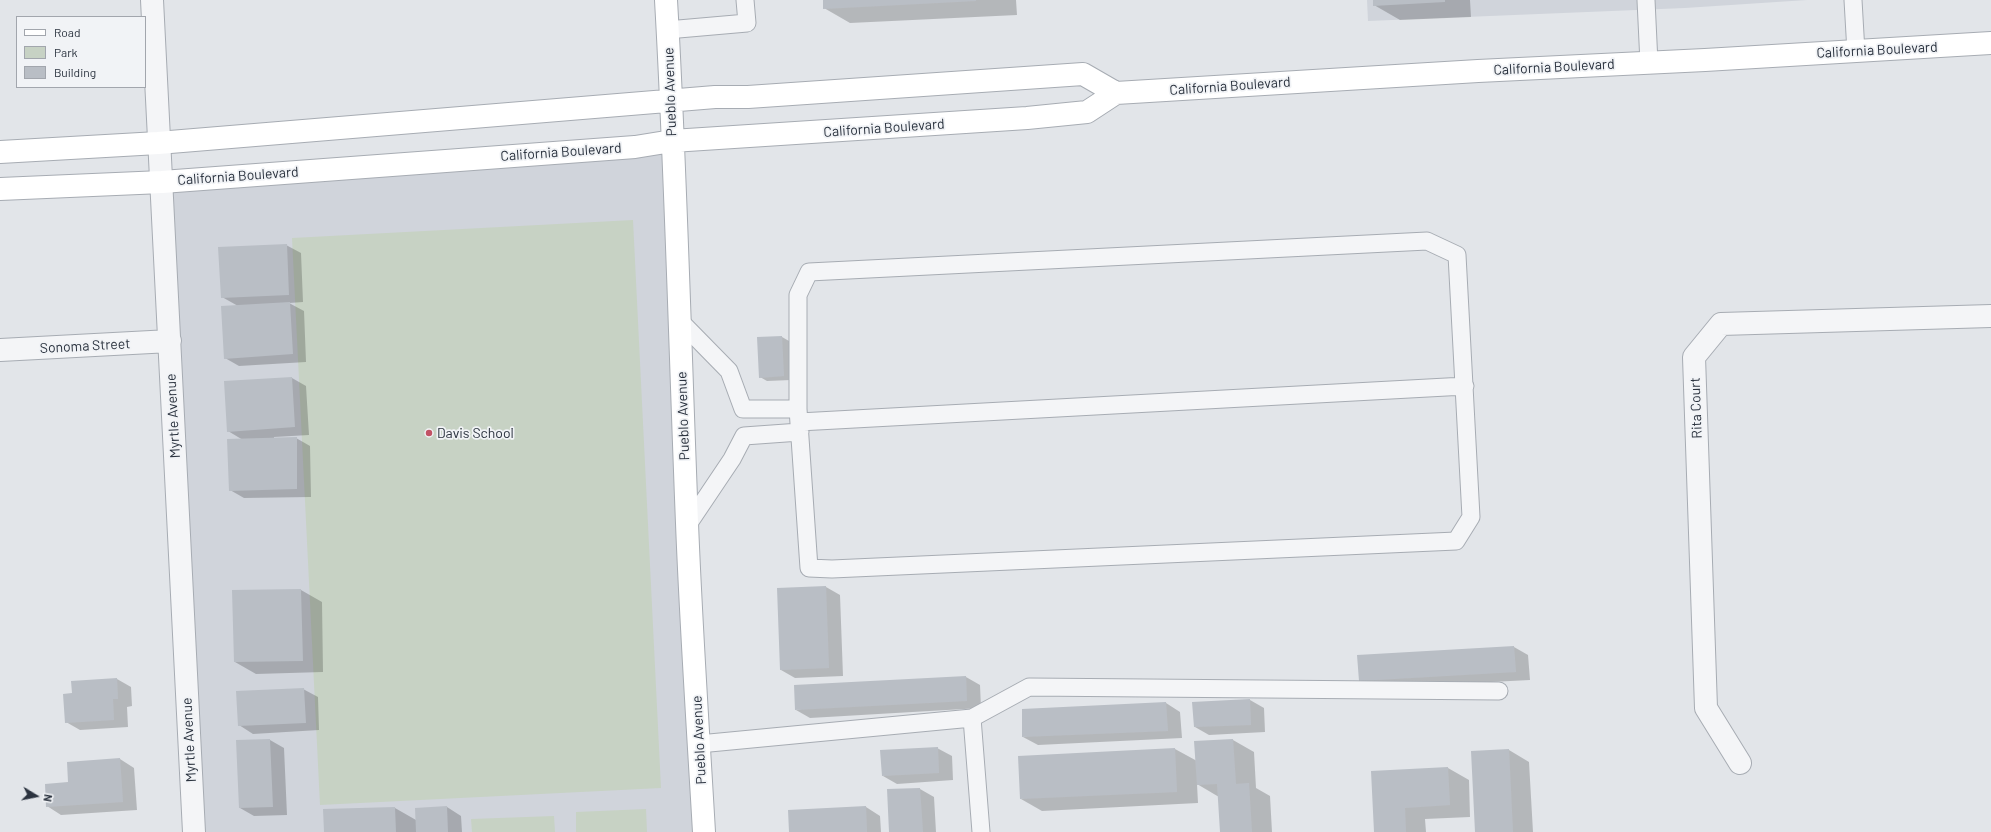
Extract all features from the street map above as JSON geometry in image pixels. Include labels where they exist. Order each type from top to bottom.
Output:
[{"type":"street","name":"Myrtle Avenue","points":[[152,0],[158,143],[162,182],[194,832]]},
{"type":"street","name":"Pueblo Avenue","points":[[666,0],[672,100],[672,142],[687,526],[704,832]]},
{"type":"street","name":"California Boulevard","points":[[0,189],[162,182],[635,147],[672,142],[1027,118],[1087,112],[1116,93],[1470,71],[1856,52],[1991,43]]},
{"type":"street","points":[[0,152],[158,143],[672,100],[1083,74],[1116,93]]},
{"type":"street","name":"Rita Court","points":[[1740,763],[1706,708],[1694,357],[1721,324],[1991,316]]},
{"type":"street","name":"Sonoma Street","points":[[0,350],[170,341]]},
{"type":"lane","points":[[667,30],[747,23],[746,0]]},
{"type":"lane","points":[[1646,0],[1649,63]]},
{"type":"lane","points":[[1853,0],[1856,52]]},
{"type":"lane","points":[[1427,241],[1457,255],[1471,517],[1456,541],[840,568],[809,568],[799,421],[798,295],[808,272],[1427,241]]},
{"type":"lane","points":[[679,320],[729,371],[743,409],[799,421]]},
{"type":"lane","points":[[687,526],[732,459],[744,436],[799,421],[1465,386]]},
{"type":"lane","points":[[699,744],[972,718],[1029,687],[1499,691]]},
{"type":"lane","points":[[972,718],[981,832]]},
{"type":"shaded area","points":[[1367,0],[1807,0],[1685,8],[1368,21]]},
{"type":"shaded area","name":"Davis School","points":[[672,141],[704,832],[194,832],[162,182]]},
{"type":"green space","points":[[633,220],[661,788],[320,805],[292,238]]},
{"type":"green space","points":[[646,809],[647,832],[576,832],[576,812]]},
{"type":"green space","points":[[554,816],[555,832],[472,832],[471,819]]},
{"type":"building","points":[[823,0],[976,0],[976,1],[823,9]]},
{"type":"building","points":[[1373,0],[1445,0],[1445,2],[1373,6]]},
{"type":"building","points":[[287,244],[289,295],[221,298],[218,247]]},
{"type":"building","points":[[290,302],[293,354],[224,359],[221,306]]},
{"type":"building","points":[[782,336],[784,376],[759,378],[757,337]]},
{"type":"building","points":[[292,377],[295,427],[227,432],[224,381]]},
{"type":"building","points":[[297,437],[297,489],[229,491],[227,439]]},
{"type":"building","points":[[826,586],[829,668],[780,670],[777,588]]},
{"type":"building","points":[[301,589],[303,661],[234,662],[232,590]]},
{"type":"building","points":[[1514,646],[1516,672],[1359,681],[1357,655]]},
{"type":"building","points":[[966,676],[967,701],[795,710],[794,685]]},
{"type":"building","points":[[117,678],[118,699],[113,699],[114,720],[65,723],[63,694],[72,693],[71,681]]},
{"type":"building","points":[[304,688],[306,723],[238,726],[236,691]]},
{"type":"building","points":[[1250,699],[1251,725],[1194,727],[1192,702]]},
{"type":"building","points":[[1166,702],[1168,731],[1022,737],[1022,709]]},
{"type":"building","points":[[270,739],[273,807],[239,808],[236,740]]},
{"type":"building","points":[[1233,739],[1236,784],[1249,783],[1252,832],[1220,832],[1217,784],[1197,785],[1194,741]]},
{"type":"building","points":[[938,747],[939,773],[882,776],[880,750]]},
{"type":"building","points":[[1175,748],[1177,792],[1020,799],[1018,756]]},
{"type":"building","points":[[1509,749],[1513,832],[1475,832],[1471,751]]},
{"type":"building","points":[[120,758],[123,802],[46,807],[45,784],[68,782],[67,762]]},
{"type":"building","points":[[1448,767],[1450,805],[1405,808],[1406,832],[1374,832],[1371,771]]},
{"type":"building","points":[[920,788],[923,832],[889,832],[887,789]]},
{"type":"building","points":[[447,806],[448,832],[416,832],[415,808]]},
{"type":"building","points":[[866,806],[867,832],[789,832],[788,810]]},
{"type":"building","points":[[395,807],[396,832],[324,832],[323,809]]},
{"type":"place","name":"Davis School","points":[[429,433]]}]
